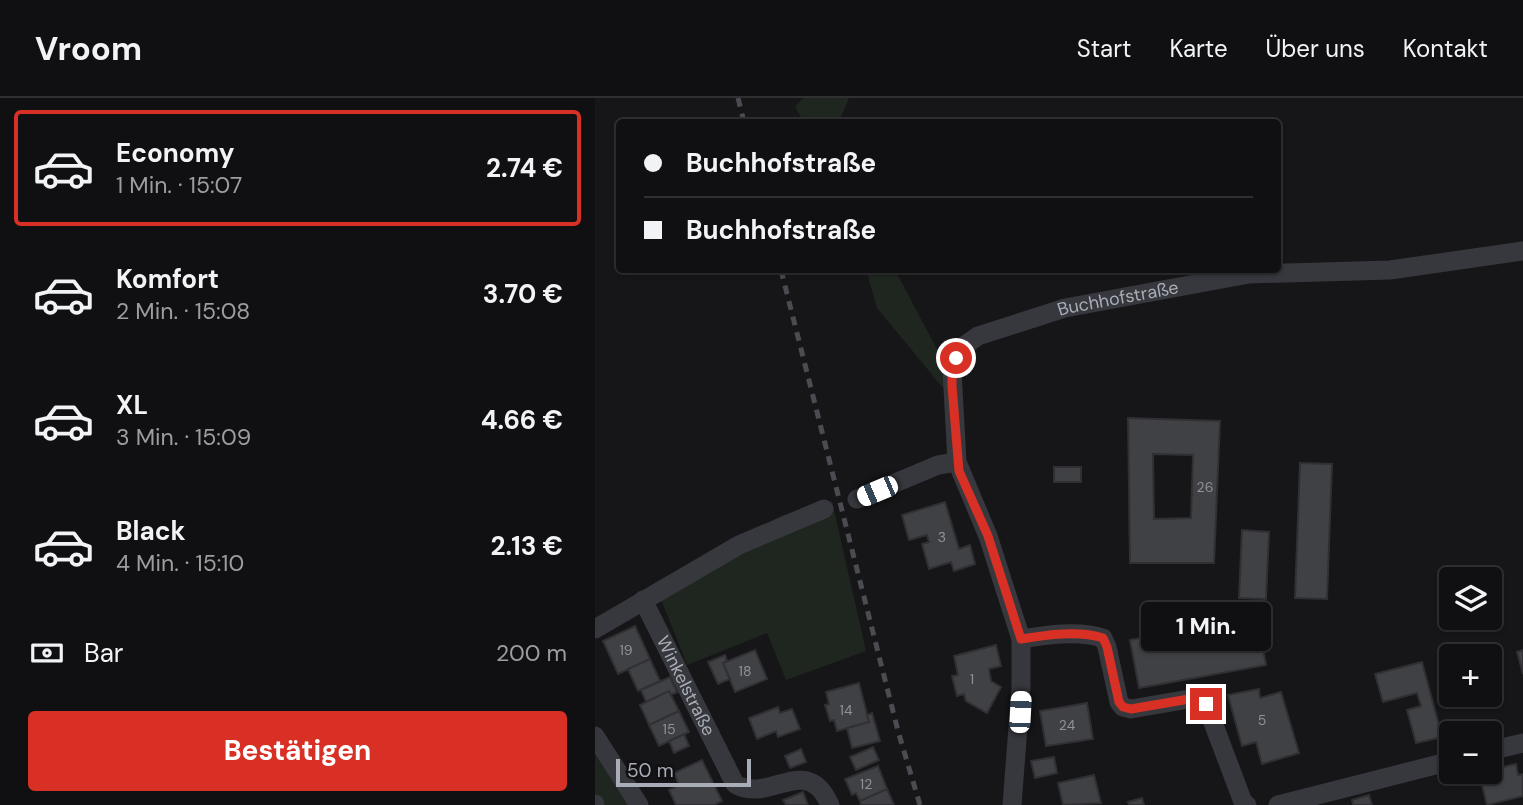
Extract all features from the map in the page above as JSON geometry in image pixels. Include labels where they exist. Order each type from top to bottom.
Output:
[{"type":"street","name":"Buchhofstraße","points":[[1012,805],[1021,688],[1021,639],[988,536],[957,462],[952,370],[961,348],[978,336],[1065,308],[1241,275],[1389,270],[1523,251]]},
{"type":"street","points":[[857,499],[937,465],[957,462]]},
{"type":"street","points":[[595,629],[756,536],[824,509]]},
{"type":"street","name":"Winkelstraße","points":[[643,600],[735,784],[748,792],[758,792],[795,782],[813,782],[821,788],[829,805]]},
{"type":"street","points":[[1021,639],[1067,635],[1093,635],[1103,638],[1119,702],[1123,707],[1131,709],[1195,698],[1202,700],[1206,704],[1243,802],[1247,805]]},
{"type":"street","points":[[595,736],[639,805]]},
{"type":"street","points":[[1502,748],[1523,743]]},
{"type":"street","points":[[1278,805],[1439,764]]},
{"type":"shaded area","points":[[803,98],[849,98],[840,119],[802,119],[795,107]]},
{"type":"shaded area","points":[[867,273],[897,273],[946,366],[948,394],[877,308]]},
{"type":"shaded area","points":[[832,501],[866,651],[786,680],[767,633],[687,665],[655,584],[783,515]]},
{"type":"shaded area","points":[[595,749],[635,805],[595,805]]},
{"type":"building","points":[[1128,418],[1220,421],[1214,563],[1130,563]],"holes":[[[1153,454],[1193,455],[1191,518],[1154,519]]]},
{"type":"building","points":[[1300,463],[1332,464],[1327,599],[1295,598]]},
{"type":"building","points":[[1054,467],[1081,467],[1081,482],[1054,482]]},
{"type":"building","points":[[945,502],[959,549],[970,545],[975,564],[954,571],[951,562],[929,569],[922,544],[929,542],[927,535],[909,540],[902,515]]},
{"type":"building","points":[[1242,530],[1269,532],[1266,599],[1239,598]]},
{"type":"building","points":[[1257,617],[1266,665],[1139,688],[1130,640]]},
{"type":"building","points":[[635,626],[650,659],[618,674],[603,641]]},
{"type":"building","points":[[996,645],[1001,666],[989,669],[991,681],[1001,687],[987,713],[966,701],[964,694],[957,696],[952,676],[958,675],[954,656]]},
{"type":"building","points":[[755,650],[767,679],[735,692],[723,663]]},
{"type":"building","points":[[1523,650],[1523,674],[1517,652]]},
{"type":"building","points":[[725,655],[727,661],[723,663],[730,679],[718,684],[708,662]]},
{"type":"building","points":[[650,659],[660,681],[638,691],[628,669]]},
{"type":"building","points":[[1422,662],[1439,726],[1439,738],[1416,743],[1407,710],[1421,706],[1417,693],[1383,702],[1375,674]]},
{"type":"building","points":[[670,677],[677,692],[671,695],[669,691],[646,702],[641,690]]},
{"type":"building","points":[[859,683],[869,722],[837,731],[834,720],[830,721],[825,705],[829,704],[826,692]]},
{"type":"building","points":[[1259,689],[1260,698],[1281,692],[1299,753],[1262,764],[1256,742],[1242,746],[1228,695]]},
{"type":"building","points":[[669,691],[679,711],[649,725],[640,705]]},
{"type":"building","points":[[1087,703],[1093,739],[1046,746],[1040,711]]},
{"type":"building","points":[[778,707],[780,713],[792,709],[800,729],[778,737],[776,731],[757,739],[749,718]]},
{"type":"building","points":[[679,711],[689,732],[659,746],[649,725]]},
{"type":"building","points":[[872,713],[880,741],[852,748],[847,728],[869,722],[867,715]]},
{"type":"building","points":[[684,734],[689,746],[674,753],[669,741]]},
{"type":"building","points":[[873,747],[879,760],[856,770],[850,757]]},
{"type":"building","points":[[801,749],[806,762],[790,768],[785,756]]},
{"type":"building","points":[[1054,757],[1057,773],[1035,778],[1031,761]]},
{"type":"building","points":[[702,760],[722,801],[714,805],[676,805],[669,790],[679,785],[674,773]]},
{"type":"building","points":[[1516,764],[1518,775],[1523,774],[1523,796],[1487,805],[1482,784],[1502,784],[1502,767]]},
{"type":"building","points":[[878,766],[887,789],[860,801],[856,793],[852,795],[845,779]]},
{"type":"building","points":[[1094,775],[1101,803],[1063,805],[1058,783]]},
{"type":"building","points":[[887,789],[894,805],[861,805],[860,801]]},
{"type":"building","points":[[803,792],[808,805],[786,805],[783,800]]},
{"type":"building","points":[[1369,795],[1372,805],[1353,805],[1352,800]]},
{"type":"building","points":[[1142,798],[1144,805],[1129,805],[1128,802]]},
{"type":"railway","points":[[738,98],[743,119]]},
{"type":"railway","points":[[782,273],[898,731],[920,805]]},
{"type":"route","points":[[956,358],[952,370],[952,386],[959,471],[988,536],[1021,639],[1067,635],[1093,635],[1103,638],[1119,702],[1123,707],[1131,709],[1195,698],[1206,704]]}]
